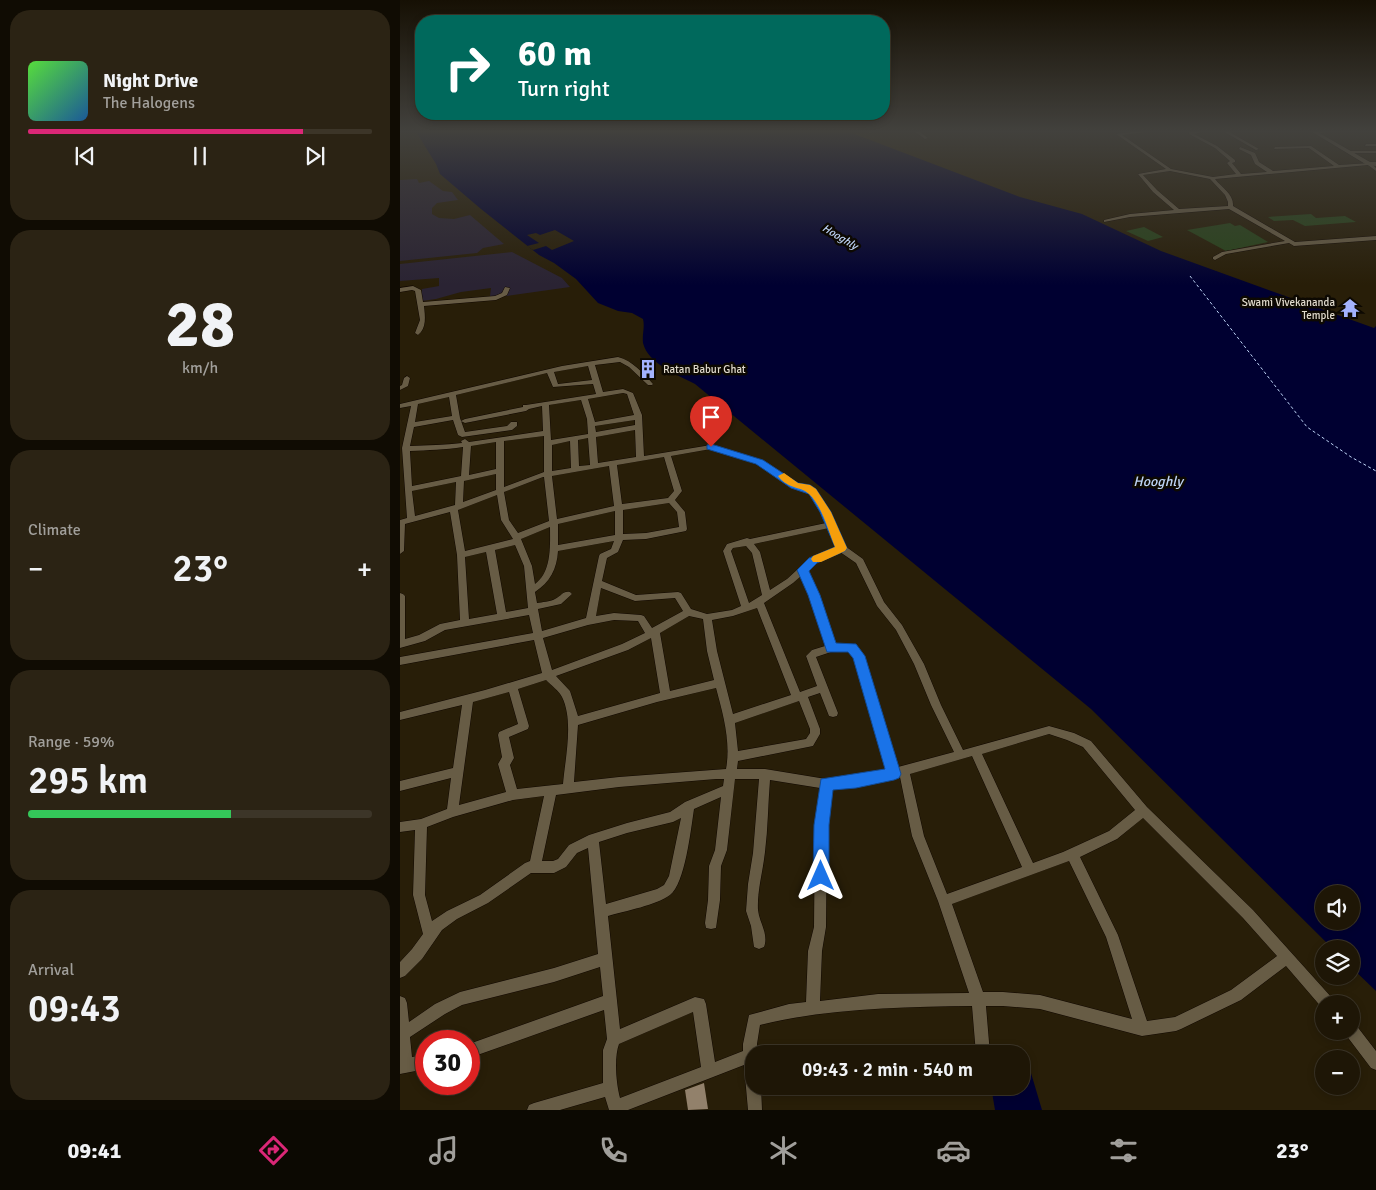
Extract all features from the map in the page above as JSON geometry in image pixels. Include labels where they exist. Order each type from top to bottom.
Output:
[{"type":"street","points":[[1147,182],[1178,211]]},
{"type":"street","points":[[1214,182],[1229,196],[1230,207]]},
{"type":"street","points":[[1106,222],[1108,219],[1230,207],[1288,242],[1301,245],[1376,238]]},
{"type":"street","points":[[1215,258],[1224,253],[1288,242]]},
{"type":"street","points":[[400,290],[413,288],[418,290],[423,320],[418,333]]},
{"type":"street","points":[[421,304],[496,298],[505,294],[507,288]]},
{"type":"street","points":[[400,406],[550,371],[624,360],[650,384]]},
{"type":"street","points":[[591,364],[600,395]]},
{"type":"street","points":[[550,371],[555,386],[596,382]]},
{"type":"street","points":[[400,388],[405,386],[407,378]]},
{"type":"street","points":[[465,421],[546,404],[629,392],[637,417],[640,460]]},
{"type":"street","points":[[452,394],[456,417],[467,445],[457,508],[465,623]]},
{"type":"street","points":[[584,399],[591,419],[594,466]]},
{"type":"street","points":[[400,551],[409,489],[406,450],[415,403]]},
{"type":"street","points":[[530,591],[539,588],[549,574],[553,549],[554,521],[548,474],[546,404]]},
{"type":"street","points":[[510,411],[514,424]]},
{"type":"street","points":[[412,424],[456,417]]},
{"type":"street","points":[[591,425],[637,417]]},
{"type":"street","points":[[462,435],[509,428],[514,424],[520,425],[520,437]]},
{"type":"street","points":[[548,443],[638,427]]},
{"type":"street","points":[[406,450],[467,445],[546,433]]},
{"type":"street","points":[[574,438],[575,468]]},
{"type":"street","points":[[500,440],[500,492],[505,520],[518,539],[528,566],[533,609],[548,675],[566,694],[573,714],[568,788]]},
{"type":"street","points":[[404,522],[457,508],[548,474],[575,468],[640,460],[711,447],[759,462],[795,485],[813,492],[842,548],[860,561],[880,604],[899,628],[919,664],[936,705],[960,754]]},
{"type":"street","points":[[461,555],[518,539],[520,535],[554,521],[618,507],[671,500],[678,490],[667,454]]},
{"type":"street","points":[[590,621],[603,556],[614,552],[617,547],[618,507],[613,464]]},
{"type":"street","points":[[409,489],[500,472]]},
{"type":"street","points":[[553,549],[618,537],[646,536],[683,529],[681,512],[671,500]]},
{"type":"street","points":[[746,608],[727,551],[730,546],[831,524]]},
{"type":"street","points":[[733,757],[809,743],[816,734],[763,599],[756,552],[747,541]]},
{"type":"street","points":[[490,548],[502,617]]},
{"type":"street","points":[[400,716],[468,700],[548,675],[625,647],[688,612],[707,617],[733,613],[763,599],[803,570],[813,560],[842,548]]},
{"type":"street","points":[[803,570],[814,595],[831,648]]},
{"type":"street","points":[[598,583],[635,598],[678,595],[688,612]]},
{"type":"street","points":[[400,596],[400,644],[422,638],[436,629],[502,617],[558,602],[567,594]]},
{"type":"street","points":[[400,661],[538,635],[590,621],[635,617],[641,618],[652,632],[666,696]]},
{"type":"street","points":[[707,617],[708,636],[730,720],[733,757],[721,850],[715,866],[714,900],[710,923]]},
{"type":"street","points":[[833,712],[811,656],[831,648],[851,647],[859,656],[899,772],[918,836],[944,901],[978,999],[982,1045]]},
{"type":"street","points":[[573,722],[720,683]]},
{"type":"street","points":[[512,686],[524,726],[502,735],[508,758],[504,764],[513,795]]},
{"type":"street","points":[[730,720],[823,688]]},
{"type":"street","points":[[452,812],[468,700]]},
{"type":"street","points":[[400,828],[421,824],[452,812],[513,795],[619,782],[730,774],[765,774],[826,784],[856,781],[899,772],[1049,730],[1070,736],[1087,744],[1143,811],[1248,914],[1320,995]]},
{"type":"street","points":[[975,750],[1030,870]]},
{"type":"street","points":[[400,786],[457,772]]},
{"type":"street","points":[[759,942],[757,926],[752,911],[765,774]]},
{"type":"street","points":[[813,1009],[815,951],[820,927],[821,825],[826,784]]},
{"type":"street","points":[[400,971],[417,954],[437,925],[484,899],[529,867],[554,867],[562,863],[573,849],[593,839],[627,828],[673,817],[689,806],[728,789]]},
{"type":"street","points":[[535,866],[551,790]]},
{"type":"street","points":[[601,912],[660,894],[668,889],[675,878],[689,806]]},
{"type":"street","points":[[944,901],[1072,854],[1113,834],[1143,811]]},
{"type":"street","points":[[421,824],[419,894],[430,936]]},
{"type":"street","points":[[593,839],[604,959],[614,1039],[610,1050],[610,1088],[614,1105],[622,1105],[745,1057]]},
{"type":"street","points":[[1072,854],[1112,935],[1142,1030]]},
{"type":"street","points":[[750,1045],[754,1020],[789,1011],[878,1001],[1004,999],[1040,1002],[1142,1030],[1176,1024],[1236,995],[1287,957]]},
{"type":"street","points":[[404,1033],[440,1009],[460,999],[554,975],[604,959]]},
{"type":"street","points":[[480,1048],[609,1001]]},
{"type":"street","points":[[400,1003],[404,1033],[403,1067]]},
{"type":"street","points":[[614,1039],[695,1004],[699,1004],[709,1072]]},
{"type":"street","points":[[1359,1040],[1376,1063]]},
{"type":"street","points":[[534,1110],[610,1088]]},
{"type":"street","points":[[754,1095],[755,1110]]},
{"type":"shaded area","points":[[400,182],[430,182],[443,191],[452,192],[458,200],[437,203],[432,208],[432,214],[439,218],[454,219],[470,215],[504,244],[483,248],[477,253],[400,261]]},
{"type":"shaded area","points":[[512,252],[562,278],[570,287],[499,297],[490,296],[491,288],[461,292],[422,301],[422,289],[439,286],[439,278],[400,281],[400,264]]},
{"type":"green space","points":[[1311,214],[1316,218],[1345,216],[1356,222],[1305,226],[1293,220],[1274,221],[1268,217]]},
{"type":"green space","points":[[1230,223],[1235,226],[1240,225],[1268,242],[1226,251],[1187,230]]},
{"type":"green space","points":[[1144,227],[1163,237],[1148,241],[1126,231]]},
{"type":"water","name":"Hooghly","points":[[449,182],[980,182],[1020,197],[1082,214],[1161,251],[1374,328],[1376,326],[1376,991],[1360,976],[1360,940],[1324,940],[1091,709],[695,384],[657,363],[646,350],[643,343],[643,319],[632,313],[618,311],[598,303],[576,279],[539,255]]},
{"type":"water","points":[[1030,1070],[1042,1110],[995,1110],[992,1095],[1030,1095]]},
{"type":"pier","points":[[555,230],[574,241],[552,250],[546,246],[533,250],[527,246],[539,243],[527,235],[536,233],[540,235]]},
{"type":"building","points":[[704,1083],[708,1109],[688,1110],[685,1090]]},
{"type":"ferry route","points":[[1190,276],[1307,427],[1351,457],[1376,471]]},
{"type":"slow traffic","points":[[784,476],[795,485],[813,492],[826,512],[842,548],[817,559]]},
{"type":"place","name":"Swami Vivekananda Temple","points":[[1350,308]]},
{"type":"place","name":"Ratan Babur Ghat","points":[[648,369]]},
{"type":"route","points":[[711,447],[759,462],[795,485],[813,492],[826,512],[842,548],[813,560],[803,570],[814,595],[831,648],[851,647],[859,656],[881,736],[894,774],[826,784],[821,825],[821,876]]}]
